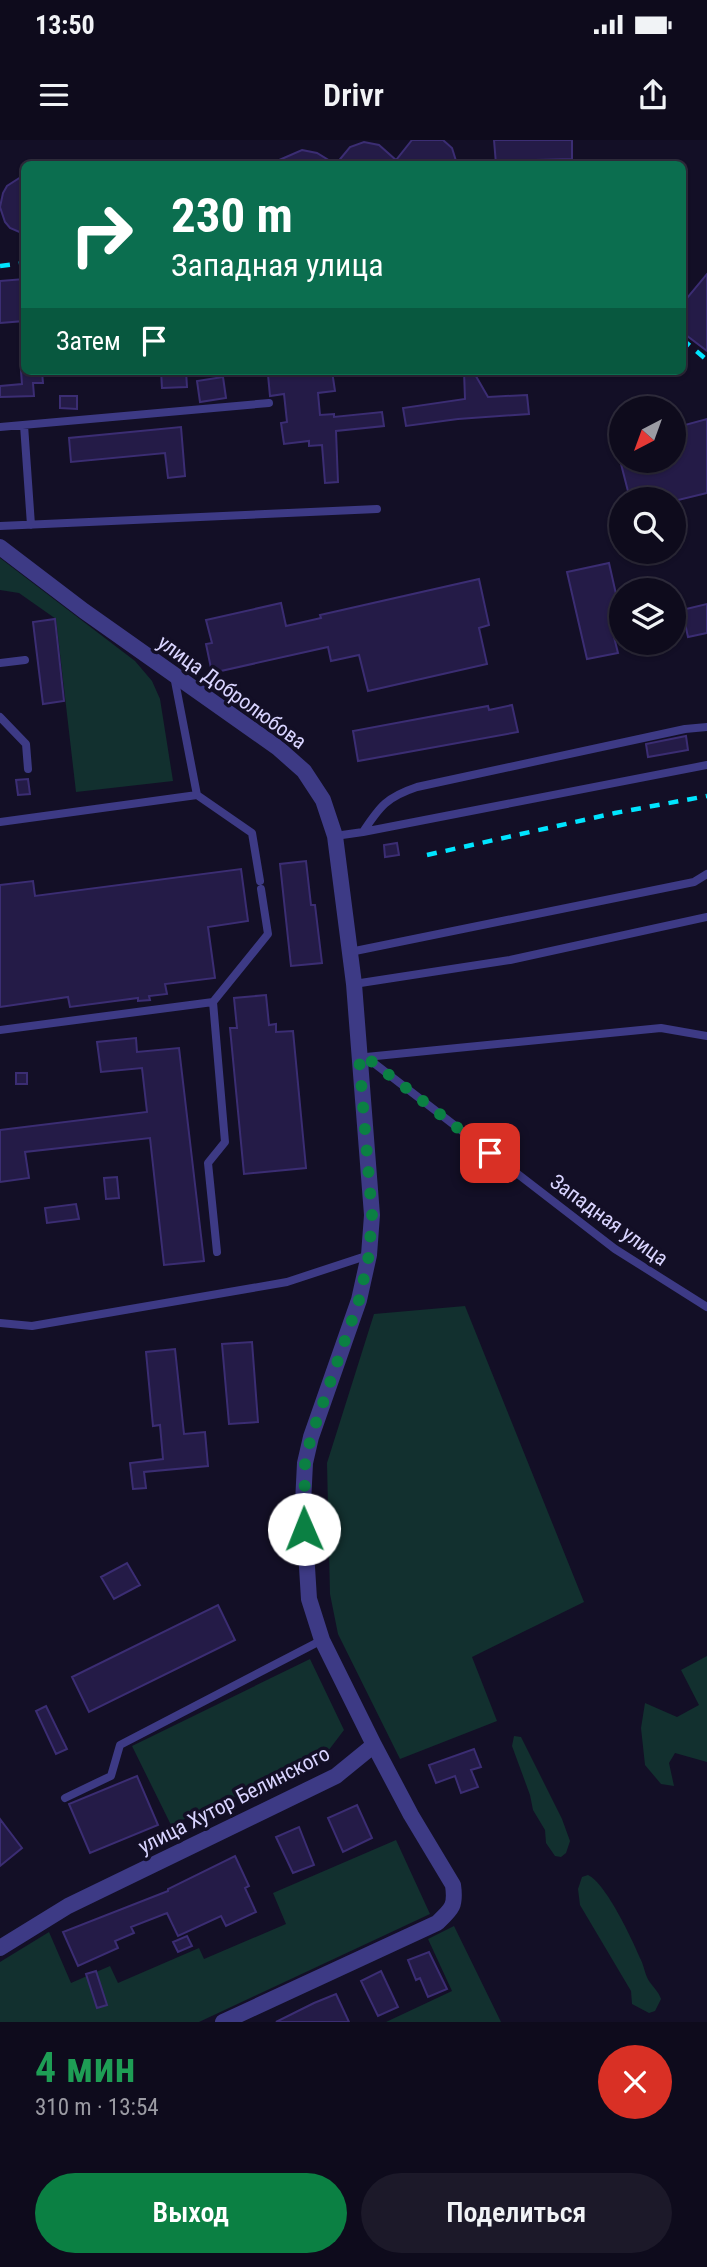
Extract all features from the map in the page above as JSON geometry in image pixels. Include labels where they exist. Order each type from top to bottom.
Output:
[{"type":"street","name":"улица Добролюбова","points":[[0,547],[174,676],[278,748],[303,771],[323,800],[335,836],[362,1057]]},
{"type":"street","points":[[223,2022],[437,1923],[451,1909],[455,1898],[453,1885],[411,1815],[321,1640],[309,1599],[303,1503],[305,1463],[311,1437],[359,1300],[369,1255],[372,1215],[362,1057]]},
{"type":"street","name":"улица Хутор Белинского","points":[[0,1948],[68,1906],[336,1776],[374,1745]]},
{"type":"lane","points":[[0,427],[270,404]]},
{"type":"lane","points":[[24,425],[31,525]]},
{"type":"lane","points":[[0,526],[377,509]]},
{"type":"lane","points":[[0,663],[25,660]]},
{"type":"lane","points":[[174,676],[197,795]]},
{"type":"lane","points":[[0,718],[26,744],[28,769]]},
{"type":"lane","points":[[363,832],[380,807],[396,794],[417,787],[685,729],[707,727]]},
{"type":"lane","points":[[335,836],[707,765]]},
{"type":"lane","points":[[0,822],[197,795],[252,833],[268,934],[213,1002],[0,1030]]},
{"type":"lane","points":[[350,952],[694,882],[707,874]]},
{"type":"lane","points":[[354,984],[510,960],[707,917]]},
{"type":"lane","points":[[213,1002],[225,1142],[208,1163],[217,1252]]},
{"type":"lane","points":[[362,1057],[661,1028],[707,1036]]},
{"type":"lane","name":"Западная улица","points":[[362,1057],[615,1249],[707,1307]]},
{"type":"lane","points":[[0,1323],[32,1326],[287,1282],[369,1255]]},
{"type":"lane","points":[[65,1798],[111,1776],[120,1745],[321,1640]]},
{"type":"green space","points":[[0,558],[135,661],[152,681],[160,699],[173,781],[76,792],[56,619],[19,593],[0,590]]},
{"type":"green space","points":[[465,1306],[584,1602],[472,1657],[497,1721],[400,1759],[338,1634],[330,1594],[327,1463],[374,1314]]},
{"type":"green space","points":[[707,1656],[707,1762],[675,1753],[669,1763],[674,1786],[661,1784],[645,1765],[641,1728],[645,1703],[677,1717],[699,1705],[681,1670]]},
{"type":"green space","points":[[310,1659],[344,1730],[322,1759],[171,1825],[132,1746]]},
{"type":"green space","points":[[514,1736],[521,1737],[562,1819],[570,1841],[566,1853],[561,1857],[555,1856],[546,1843],[545,1830],[533,1810],[512,1746]]},
{"type":"green space","points":[[396,1840],[430,1914],[199,2022],[0,2022],[0,1962],[49,1932],[71,1983],[110,1966],[118,1983],[199,1948],[204,1959],[286,1924],[273,1893]]},
{"type":"green space","points":[[588,1875],[611,1900],[648,1979],[660,1996],[655,2011],[649,2013],[632,2004],[631,1991],[580,1905],[578,1889],[582,1877]]},
{"type":"green space","points":[[454,1926],[501,2022],[386,2022],[452,1991],[428,1939]]},
{"type":"building","points":[[412,140],[443,140],[452,148],[456,161],[338,161],[350,147],[364,142],[379,145],[396,160]]},
{"type":"building","points":[[494,140],[572,140],[572,159],[496,161]]},
{"type":"building","points":[[302,150],[317,153],[330,161],[277,161]]},
{"type":"building","points":[[21,177],[21,233],[10,228],[5,222],[0,207],[7,186]]},
{"type":"building","points":[[707,274],[707,351],[686,335],[686,299]]},
{"type":"building","points":[[21,279],[21,321],[0,323],[0,281]]},
{"type":"building","points":[[21,375],[42,375],[43,383],[33,383],[34,396],[0,397],[0,386],[22,384]]},
{"type":"building","points":[[161,375],[186,375],[187,387],[162,388]]},
{"type":"building","points":[[268,375],[333,375],[335,391],[318,393],[320,415],[334,414],[334,417],[382,412],[384,426],[336,431],[338,482],[325,483],[322,445],[309,446],[309,441],[284,444],[281,423],[287,422],[284,394],[270,396]]},
{"type":"building","points":[[464,375],[475,375],[488,397],[527,395],[529,414],[406,426],[403,408],[465,399]]},
{"type":"building","points":[[223,377],[226,398],[200,402],[197,381]]},
{"type":"building","points":[[60,396],[77,396],[77,409],[60,408]]},
{"type":"building","points":[[707,419],[707,493],[686,498],[686,487],[627,487],[623,473],[686,473],[686,425]]},
{"type":"building","points":[[181,427],[185,476],[168,478],[165,453],[71,462],[69,438]]},
{"type":"building","points":[[609,563],[612,578],[609,578],[609,655],[587,659],[567,572]]},
{"type":"building","points":[[479,579],[489,625],[479,628],[487,664],[368,691],[359,655],[331,661],[328,647],[212,673],[206,644],[212,643],[206,620],[281,603],[286,626],[321,618],[320,615]]},
{"type":"building","points":[[707,604],[707,633],[688,637],[686,609]]},
{"type":"building","points":[[55,619],[64,701],[43,704],[33,622]]},
{"type":"building","points":[[512,705],[518,732],[358,761],[353,731],[488,706],[489,710]]},
{"type":"building","points":[[686,736],[688,750],[648,757],[646,744]]},
{"type":"building","points":[[28,779],[30,794],[18,795],[16,780]]},
{"type":"building","points":[[397,843],[399,855],[385,857],[384,845]]},
{"type":"building","points":[[306,861],[322,963],[291,966],[280,864]]},
{"type":"building","points":[[241,869],[248,921],[208,927],[215,978],[165,984],[167,994],[149,996],[150,1000],[138,1001],[138,998],[70,1007],[68,997],[0,1007],[0,885],[33,881],[35,896]]},
{"type":"building","points":[[266,995],[269,1025],[276,1024],[276,1032],[293,1031],[306,1168],[244,1174],[230,1028],[237,1028],[234,998]]},
{"type":"building","points":[[136,1038],[137,1052],[179,1048],[204,1261],[164,1265],[150,1138],[25,1152],[29,1178],[0,1182],[0,1130],[147,1112],[142,1068],[101,1072],[97,1042]]},
{"type":"building","points":[[16,1073],[27,1073],[27,1084],[16,1084]]},
{"type":"building","points":[[117,1177],[119,1198],[106,1199],[104,1178]]},
{"type":"building","points":[[76,1204],[79,1219],[47,1223],[45,1208]]},
{"type":"building","points":[[252,1342],[258,1422],[229,1424],[222,1344]]},
{"type":"building","points":[[175,1349],[184,1434],[205,1432],[208,1466],[144,1472],[146,1488],[133,1489],[130,1463],[163,1459],[160,1425],[153,1426],[146,1352]]},
{"type":"building","points":[[127,1563],[140,1585],[114,1599],[101,1577]]},
{"type":"building","points":[[218,1605],[235,1640],[89,1712],[72,1677]]},
{"type":"building","points":[[46,1706],[67,1749],[56,1754],[36,1711]]},
{"type":"building","points":[[474,1749],[481,1767],[471,1770],[478,1787],[461,1793],[455,1776],[436,1783],[429,1765]]},
{"type":"building","points":[[137,1776],[158,1825],[90,1853],[69,1804]]},
{"type":"building","points":[[357,1805],[372,1838],[343,1852],[328,1818]]},
{"type":"building","points":[[0,1819],[22,1848],[0,1866]]},
{"type":"building","points":[[299,1827],[314,1865],[293,1873],[276,1837]]},
{"type":"building","points":[[235,1856],[249,1886],[245,1888],[256,1912],[226,1926],[221,1916],[178,1936],[167,1913],[131,1927],[134,1933],[115,1941],[118,1948],[78,1966],[63,1932],[168,1891]]},
{"type":"building","points":[[187,1936],[192,1946],[178,1952],[173,1942]]},
{"type":"building","points":[[429,1952],[447,1989],[428,1997],[420,1978],[416,1980],[408,1960]]},
{"type":"building","points":[[96,1971],[107,2005],[97,2008],[86,1974]]},
{"type":"building","points":[[381,1971],[398,2007],[378,2016],[361,1981]]},
{"type":"building","points":[[336,1994],[349,2022],[276,2022],[314,2003]]},
{"type":"railway","points":[[0,266],[21,263]]},
{"type":"railway","points":[[686,342],[707,360]]},
{"type":"railway","points":[[427,855],[615,813],[707,796]]},
{"type":"route","points":[[304,1529],[305,1463],[311,1437],[359,1300],[369,1255],[372,1215],[359,1057],[366,1057],[490,1153]]}]
